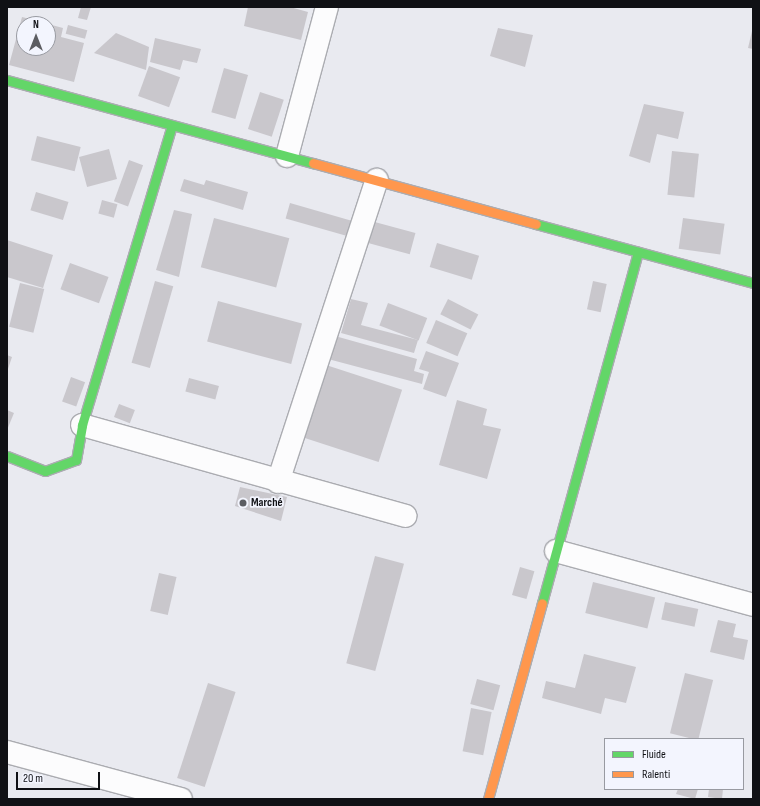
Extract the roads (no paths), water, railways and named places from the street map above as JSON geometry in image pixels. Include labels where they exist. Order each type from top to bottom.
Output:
[{"type":"street","points":[[287,156],[327,7]]},
{"type":"street","points":[[8,83],[377,180],[753,283]]},
{"type":"street","points":[[7,456],[45,471],[76,460],[82,425],[172,125]]},
{"type":"street","points":[[278,482],[377,180]]},
{"type":"street","points":[[488,799],[638,252]]},
{"type":"street","points":[[82,425],[278,482],[405,516]]},
{"type":"street","points":[[556,552],[753,605]]},
{"type":"street","points":[[7,752],[181,799]]},
{"type":"place","name":"Marché","points":[[243,503]]}]
